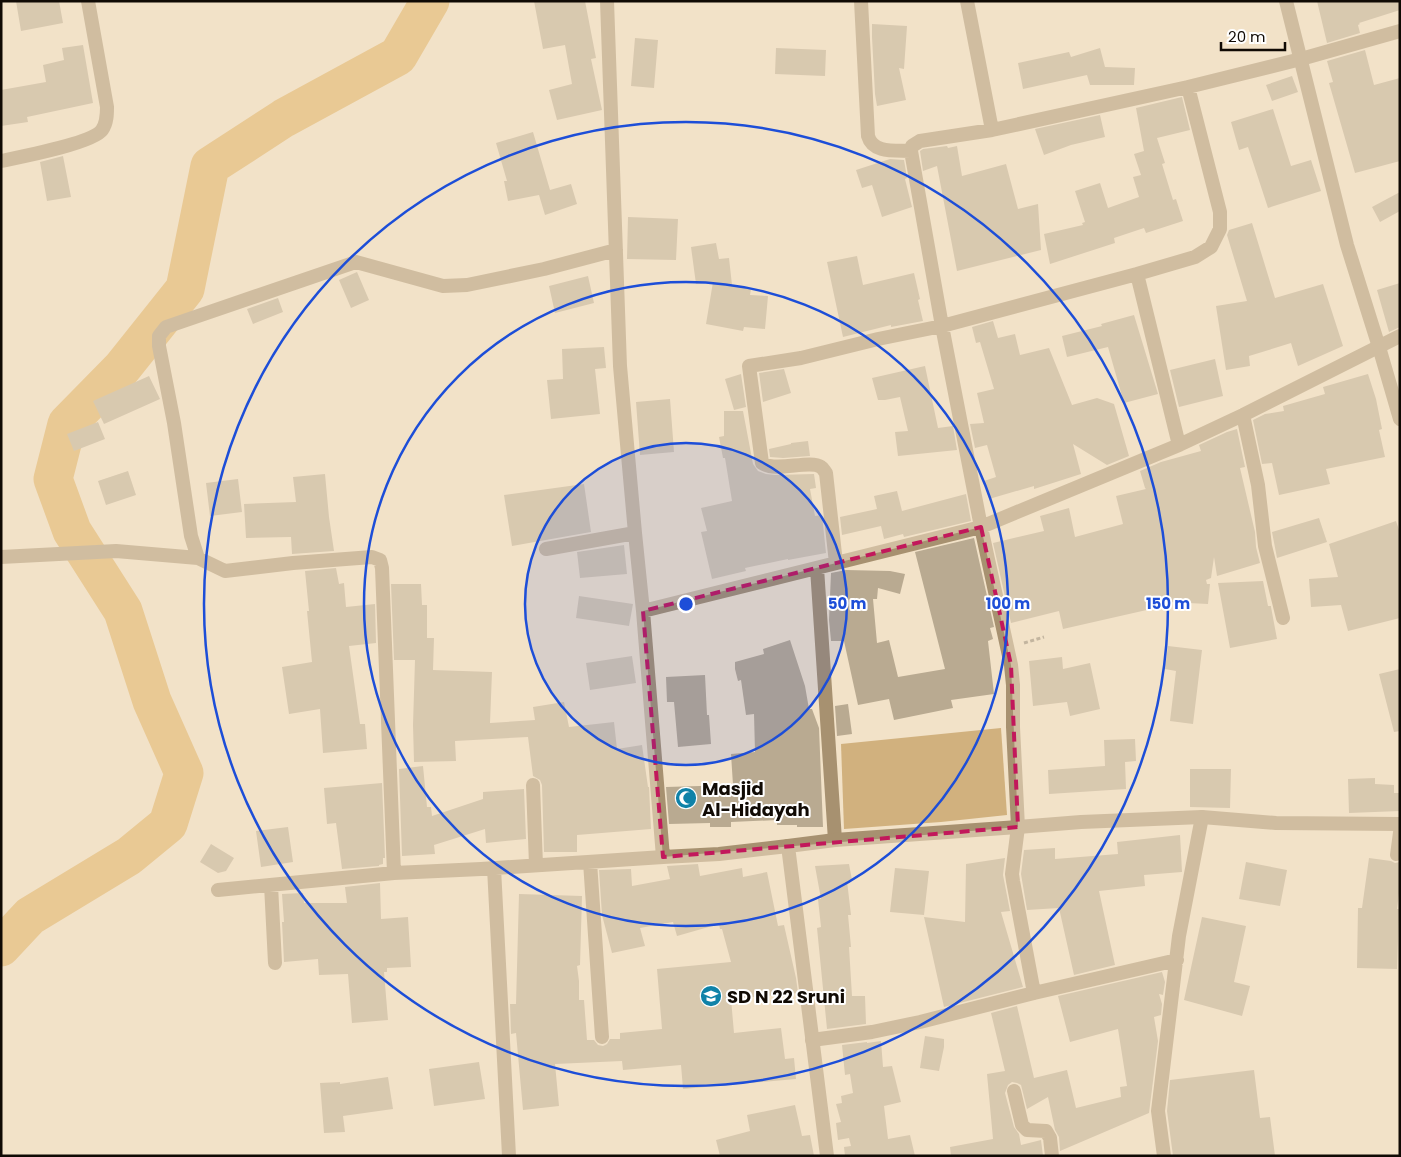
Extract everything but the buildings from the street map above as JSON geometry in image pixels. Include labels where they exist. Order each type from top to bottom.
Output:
[{"type":"street","points":[[1,161],[67,145],[90,138],[102,131],[108,107],[88,1]]},
{"type":"street","points":[[607,1],[620,366],[643,610],[663,857]]},
{"type":"street","points":[[861,1],[869,142],[883,150],[911,151]]},
{"type":"street","points":[[967,1],[992,130]]},
{"type":"street","points":[[1286,1],[1347,245],[1400,419]]},
{"type":"street","points":[[1034,993],[1012,874],[1018,828],[1011,665],[981,527],[942,326],[911,151],[912,146],[920,141],[992,130],[1188,87],[1301,59],[1400,31]]},
{"type":"street","points":[[836,563],[826,473],[821,467],[815,465],[777,467],[765,465],[762,462],[749,366],[802,358],[878,339],[942,326],[1195,257],[1211,247],[1220,229],[1220,212],[1188,87]]},
{"type":"street","points":[[198,558],[191,536],[174,423],[159,346],[159,336],[166,327],[356,262],[443,286],[468,285],[535,271],[616,250]]},
{"type":"street","points":[[1136,274],[1179,445]]},
{"type":"street","points":[[643,610],[981,527],[1179,445],[1400,336]]},
{"type":"street","points":[[1243,415],[1258,485],[1265,546],[1283,618]]},
{"type":"street","points":[[546,549],[635,533]]},
{"type":"street","points":[[1,557],[116,551],[198,558],[224,571],[372,556],[380,560],[382,568],[394,873]]},
{"type":"street","points":[[817,568],[835,840]]},
{"type":"street","points":[[533,786],[536,866]]},
{"type":"street","points":[[1164,1156],[1158,1111],[1179,936],[1202,817]]},
{"type":"street","points":[[218,890],[394,873],[719,854],[835,840],[1081,822],[1202,817],[1276,823],[1400,824]]},
{"type":"street","points":[[788,846],[827,1156]]},
{"type":"street","points":[[590,862],[602,1037]]},
{"type":"street","points":[[494,868],[508,1156]]},
{"type":"street","points":[[271,885],[275,963]]},
{"type":"street","points":[[812,1040],[872,1032],[920,1022],[1177,960]]},
{"type":"street","points":[[1014,1091],[1022,1125],[1027,1130],[1046,1131],[1050,1138],[1052,1156]]},
{"type":"lane","points":[[1396,855],[1400,824]]},
{"type":"highlighted area","points":[[981,527],[1011,665],[1018,827],[663,857],[643,611]]},
{"type":"shaded area","points":[[1001,728],[1007,815],[844,829],[841,744]]},
{"type":"waterway","points":[[1,947],[30,916],[129,856],[168,824],[184,773],[152,701],[123,611],[72,531],[53,479],[67,424],[122,368],[185,289],[210,166],[284,118],[398,56],[430,1]]},
{"type":"place","name":"Masjid Al-Hidayah","points":[[686,798]]},
{"type":"place","name":"SD N 22 Sruni","points":[[711,996]]}]
